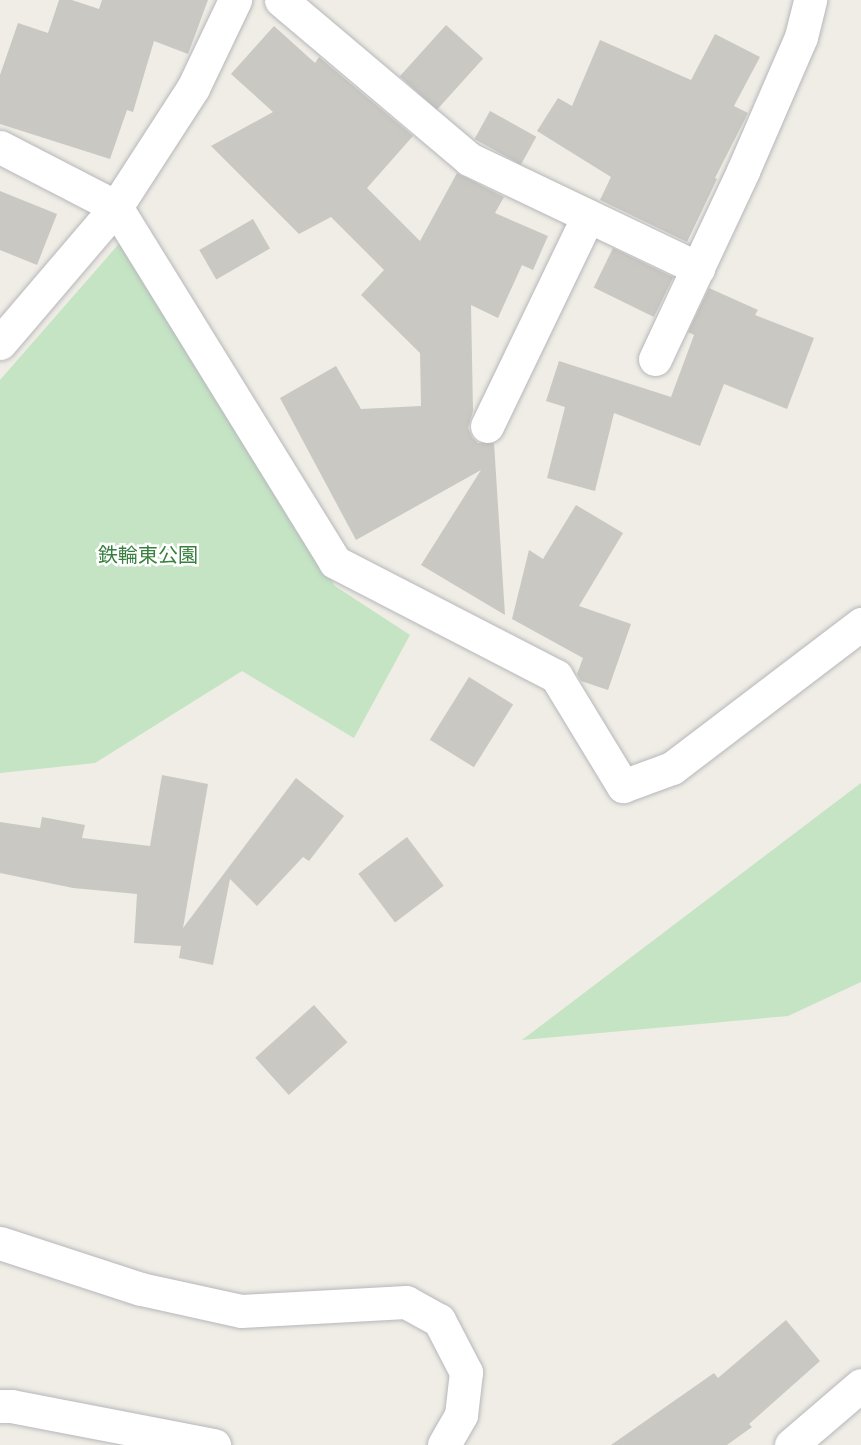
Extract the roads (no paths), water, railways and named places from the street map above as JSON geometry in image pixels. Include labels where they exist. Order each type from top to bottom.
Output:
[{"type":"street","points":[[0,343],[116,207],[193,88],[235,0]]},
{"type":"street","points":[[281,0],[469,159],[698,268]]},
{"type":"street","points":[[655,359],[801,37],[810,0]]},
{"type":"street","points":[[0,147],[116,207],[335,562],[556,676],[623,786],[672,768],[861,624]]},
{"type":"street","points":[[487,426],[588,216]]},
{"type":"street","points":[[0,1243],[141,1290],[241,1311],[406,1302],[439,1320],[466,1372],[461,1415],[444,1445]]},
{"type":"street","points":[[791,1445],[861,1385]]},
{"type":"street","points":[[0,1406],[11,1406],[214,1445]]},
{"type":"park label","name":"鉄輪東公園","points":[[148,555]]}]
